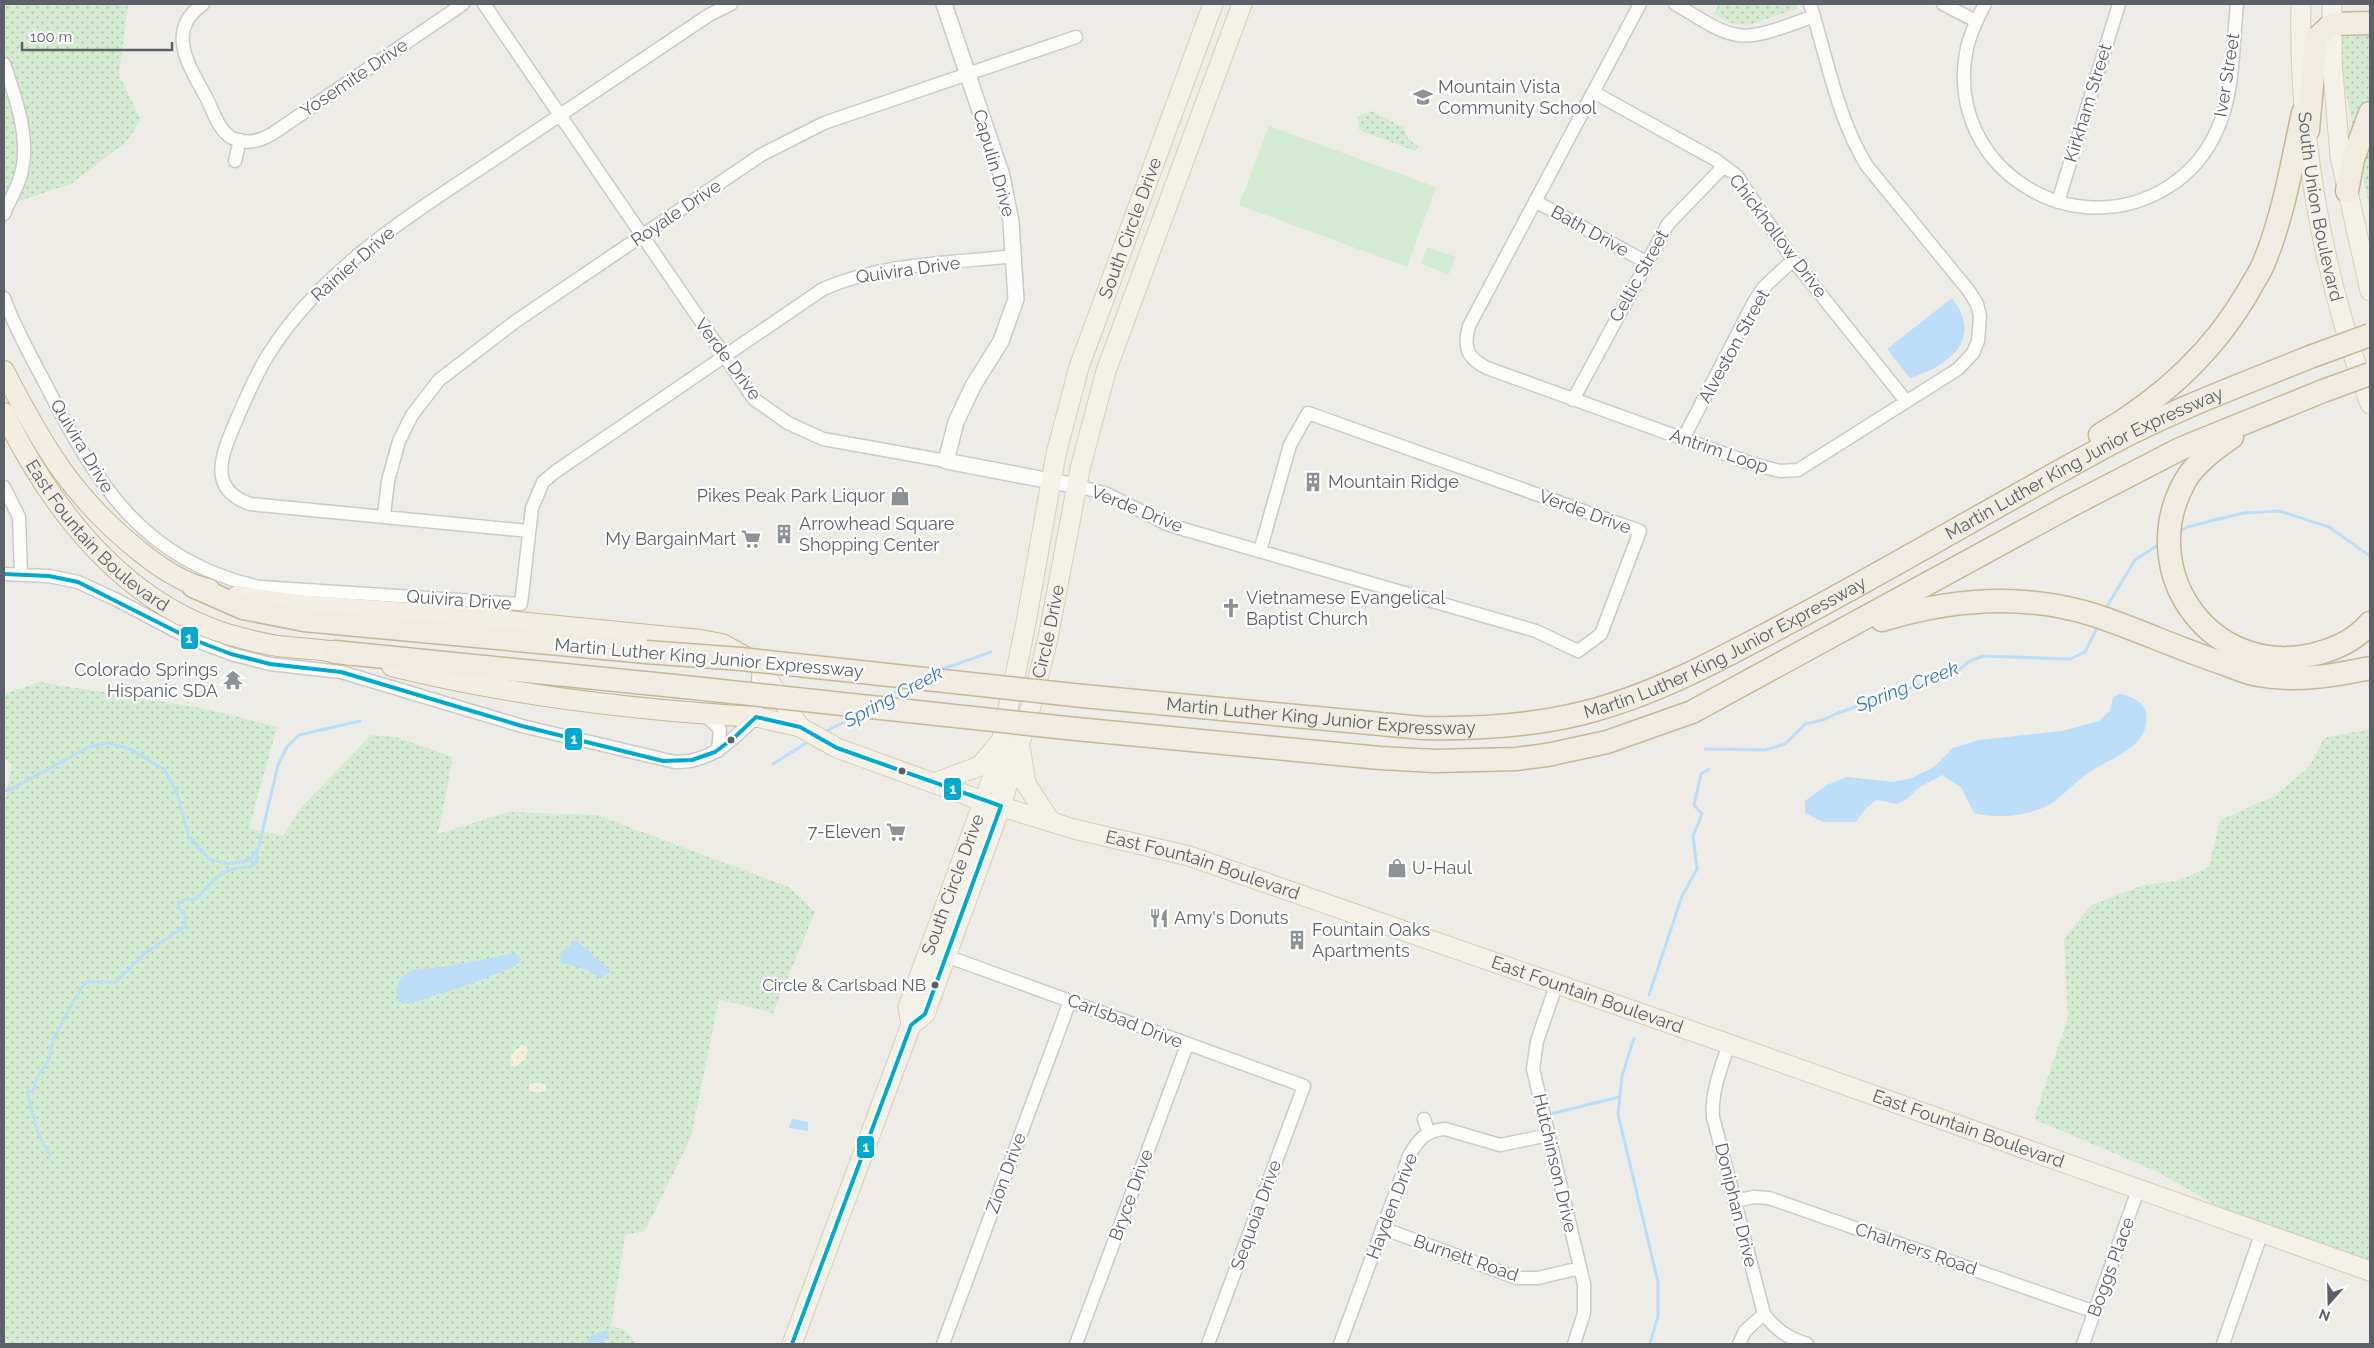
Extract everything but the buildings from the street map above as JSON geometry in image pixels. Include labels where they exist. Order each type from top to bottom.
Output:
[{"type":"highway","points":[[2306,146],[2316,39],[2332,14],[2370,23]]},
{"type":"highway","points":[[1717,661],[1779,618],[1970,507],[2102,434],[2166,391],[2216,339],[2241,303],[2265,262],[2283,209],[2303,113]]},
{"type":"highway","points":[[2347,191],[2352,159],[2370,113]]},
{"type":"highway","name":"Martin Luther King Junior Expressway","points":[[193,586],[243,608],[304,620],[740,659],[1384,726],[1463,729],[1528,724],[1583,713],[1664,685],[1717,661],[1837,598],[2104,447],[2199,402],[2370,335]]},
{"type":"highway","name":"East Fountain Boulevard","points":[[4,371],[50,454],[91,508],[154,562],[193,586]]},
{"type":"highway","name":"Martin Luther King Junior Expressway","points":[[335,652],[1076,729],[1407,760],[1489,761],[1539,756],[1607,742],[1684,716],[2180,449],[2273,410],[2370,374]]},
{"type":"highway","points":[[2273,410],[2220,445],[2193,470],[2178,494],[2168,532],[2172,573],[2183,598],[2192,613],[2203,625],[2230,645],[2252,653],[2276,658],[2294,658],[2327,651],[2356,636],[2370,623]]},
{"type":"highway","name":"East Fountain Boulevard","points":[[4,413],[33,469],[71,523],[112,566],[139,589],[164,605],[228,634],[276,646],[335,652],[404,669],[531,693],[704,714],[756,708]]},
{"type":"highway","points":[[193,586],[296,605],[478,618],[700,640],[722,644],[744,654],[759,666]]},
{"type":"highway","points":[[1842,632],[1908,612],[1961,602],[2032,603],[2093,615],[2257,675],[2296,679],[2337,676],[2370,668]]},
{"type":"main road","name":"South Circle Drive","points":[[1056,454],[1079,367],[1213,4]]},
{"type":"main road","name":"South Circle Drive","points":[[1084,453],[1106,371],[1242,4]]},
{"type":"main road","name":"South Union Boulevard","points":[[2301,4],[2303,113],[2310,175],[2329,269],[2370,404]]},
{"type":"main road","name":"South Union Boulevard","points":[[2332,14],[2336,128],[2347,191],[2370,291]]},
{"type":"main road","name":"Circle Drive","points":[[992,804],[1021,743],[1048,638],[1084,453]]},
{"type":"main road","name":"Circle Drive","points":[[992,804],[992,778],[1002,738],[1056,454]]},
{"type":"main road","name":"East Fountain Boulevard","points":[[759,666],[797,722]]},
{"type":"main road","name":"East Fountain Boulevard","points":[[756,708],[797,722],[837,748],[992,804],[1051,822],[1189,856],[1729,1044],[2370,1271]]},
{"type":"main road","points":[[934,783],[980,766],[1002,738]]},
{"type":"main road","points":[[1021,743],[1026,784],[1051,822]]},
{"type":"main road","name":"South Circle Drive","points":[[911,1025],[925,1014],[946,956],[992,804]]},
{"type":"main road","name":"South Circle Drive","points":[[794,1344],[911,1025],[908,1007],[992,804]]},
{"type":"street","points":[[204,4],[192,12],[186,24],[183,48],[220,125],[232,138],[240,140],[235,161]]},
{"type":"street","name":"Yosemite Drive","points":[[240,140],[260,141],[272,134],[463,4]]},
{"type":"street","name":"Verde Drive","points":[[484,4],[723,357],[754,399],[788,423],[823,439],[1051,480],[1107,494],[1167,524],[1260,551],[1536,631],[1578,652],[1601,634],[1640,531],[1308,413],[1290,445],[1260,551]]},
{"type":"street","name":"Rainier Drive","points":[[529,531],[384,515],[250,504],[237,500],[228,492],[222,482],[222,456],[241,409],[268,355],[296,317],[331,279],[415,212],[709,15],[731,4]]},
{"type":"street","name":"Capulin Drive","points":[[944,4],[1002,176],[1012,222],[1016,299],[1002,341],[973,386],[956,422],[946,461]]},
{"type":"street","name":"Antrim Loop","points":[[1640,4],[1469,326],[1465,339],[1466,349],[1471,357],[1487,368],[1762,467],[1790,472],[1798,470],[1906,402],[1966,361],[1978,341],[1980,316],[1969,291],[1867,166],[1857,150],[1848,129],[1810,4]]},
{"type":"street","points":[[1674,4],[1738,36],[1754,35],[1814,16]]},
{"type":"street","points":[[1943,4],[1976,21]]},
{"type":"street","name":"Iver Street","points":[[1985,4],[1976,21],[1966,52],[1964,66],[1966,97],[1974,125],[1989,151],[2007,173],[2028,189],[2072,206],[2101,208],[2130,203],[2160,192],[2176,182],[2197,162],[2214,136],[2225,110],[2237,4]]},
{"type":"street","name":"Kirkham Street","points":[[2058,202],[2119,4]]},
{"type":"street","name":"Royale Drive","points":[[384,515],[388,481],[399,441],[412,415],[439,380],[516,320],[761,155],[804,131],[1076,37]]},
{"type":"street","points":[[4,64],[18,110],[24,159],[21,175],[4,214]]},
{"type":"street","name":"Chickhollow Drive","points":[[1593,92],[1724,166],[1744,185],[1793,260],[1906,402]]},
{"type":"street","name":"Celtic Street","points":[[1573,400],[1668,224],[1724,166]]},
{"type":"street","name":"Bath Drive","points":[[1535,201],[1646,262]]},
{"type":"street","name":"Quivira Drive","points":[[4,298],[74,438],[109,494],[153,538],[206,569],[240,583],[260,587],[521,604],[532,508],[544,482],[823,289],[845,280],[889,270],[1015,256]]},
{"type":"street","name":"Alveston Street","points":[[1683,439],[1754,302],[1763,288],[1793,260]]},
{"type":"street","points":[[4,486],[19,517],[21,575]]},
{"type":"street","points":[[4,574],[49,576],[78,582],[189,638],[250,659],[341,672],[522,726],[663,761],[686,762],[718,751],[734,739],[756,708],[759,666]]},
{"type":"street","points":[[704,714],[720,729],[718,751]]},
{"type":"street","name":"Carlsbad Drive","points":[[946,956],[1304,1086]]},
{"type":"street","name":"Hutchinson Drive","points":[[1556,984],[1537,1041],[1533,1069],[1586,1300],[1574,1344]]},
{"type":"street","name":"Zion Drive","points":[[943,1344],[1070,1001]]},
{"type":"street","name":"Doniphan Drive","points":[[1729,1044],[1712,1104],[1734,1201],[1764,1314],[1775,1328],[1790,1338],[1807,1344]]},
{"type":"street","name":"Bryce Drive","points":[[1076,1344],[1187,1045]]},
{"type":"street","name":"Sequoia Drive","points":[[1208,1344],[1304,1086]]},
{"type":"street","points":[[1424,1119],[1429,1132]]},
{"type":"street","name":"Hayden Drive","points":[[1345,1343],[1382,1228],[1409,1156],[1420,1138],[1429,1132],[1445,1129],[1500,1144],[1511,1144],[1549,1135]]},
{"type":"street","name":"Boggs Place","points":[[2084,1344],[2138,1190]]},
{"type":"street","name":"Chalmers Road","points":[[1734,1201],[1754,1197],[1769,1198],[2095,1312]]},
{"type":"street","name":"Burnett Road","points":[[1382,1228],[1517,1278],[1538,1278],[1580,1268]]},
{"type":"street","points":[[2222,1344],[2262,1232]]},
{"type":"street","points":[[1739,1344],[1745,1331],[1764,1314]]},
{"type":"green space","points":[[4,4],[128,4],[119,75],[141,120],[126,142],[71,184],[4,206]]},
{"type":"green space","points":[[1719,4],[1796,4],[1797,9],[1748,25],[1731,23],[1714,14]]},
{"type":"green space","points":[[2332,24],[2370,24],[2370,210]]},
{"type":"green space","points":[[1371,111],[1404,128],[1408,139],[1418,146],[1415,151],[1359,130],[1358,117]]},
{"type":"green space","points":[[1269,126],[1436,187],[1407,267],[1239,205]]},
{"type":"green space","points":[[1427,247],[1455,257],[1449,274],[1421,264]]},
{"type":"green space","points":[[40,682],[207,709],[277,727],[249,828],[283,836],[301,808],[371,735],[396,737],[453,757],[438,834],[508,812],[597,815],[789,887],[815,912],[773,1013],[719,999],[691,1137],[645,1231],[625,1235],[611,1326],[625,1330],[637,1344],[4,1344],[4,805],[12,764],[4,759],[4,694]]},
{"type":"green space","points":[[2370,729],[2370,1271],[2262,1232],[2160,1173],[2034,1119],[2068,1017],[2064,939],[2091,905],[2144,885],[2177,881],[2209,867],[2220,820],[2275,796],[2310,766],[2324,738]]},
{"type":"sand","points":[[522,1045],[528,1047],[526,1058],[517,1066],[511,1066],[511,1054]]},
{"type":"sand","points":[[531,1083],[545,1084],[547,1090],[544,1092],[531,1092],[528,1088]]},
{"type":"water","points":[[1952,298],[1961,313],[1964,326],[1963,338],[1958,349],[1938,366],[1910,378],[1887,349]]},
{"type":"water","points":[[2120,694],[2140,702],[2145,709],[2146,725],[2142,735],[2127,750],[2087,774],[2045,807],[2028,813],[2010,816],[1974,813],[1961,787],[1942,775],[1918,788],[1907,799],[1897,804],[1877,800],[1866,808],[1856,822],[1823,822],[1805,813],[1805,801],[1827,785],[1847,777],[1892,782],[1912,778],[1934,767],[1953,748],[1979,740],[2062,731],[2099,721],[2110,711],[2113,697]]},
{"type":"water","points":[[576,940],[611,971],[601,979],[588,970],[562,963],[559,958],[563,951]]},
{"type":"water","points":[[515,953],[522,960],[515,966],[476,982],[408,1004],[399,1002],[396,989],[401,977],[413,970],[449,966]]},
{"type":"water","points":[[792,1119],[808,1122],[808,1131],[789,1128]]},
{"type":"water","points":[[607,1330],[610,1334],[600,1344],[585,1344],[592,1335]]},
{"type":"waterway","name":"Spring Creek","points":[[2179,532],[2187,527],[2243,513],[2279,511],[2329,527],[2370,556]]},
{"type":"waterway","name":"Spring Creek","points":[[2104,611],[2135,560],[2161,543]]},
{"type":"waterway","name":"Spring Creek","points":[[1705,749],[1765,750],[1785,744],[1805,724],[1823,720],[1956,672],[1970,661],[1983,656],[2070,659],[2085,652],[2098,626]]},
{"type":"waterway","name":"Spring Creek","points":[[937,671],[991,652]]},
{"type":"waterway","name":"Spring Creek","points":[[883,698],[904,687]]},
{"type":"waterway","name":"Spring Creek","points":[[825,732],[857,715]]},
{"type":"waterway","name":"Spring Creek","points":[[4,791],[89,747],[108,743],[130,749],[165,770],[177,793],[188,835],[209,859],[228,864],[250,860],[259,846],[278,765],[287,747],[299,735],[360,721]]},
{"type":"waterway","name":"Spring Creek","points":[[773,764],[811,740]]},
{"type":"waterway","points":[[1649,995],[1682,896],[1697,869],[1693,836],[1702,814],[1694,805],[1701,774],[1709,769]]},
{"type":"waterway","points":[[50,1156],[38,1133],[27,1092],[33,1091],[37,1077],[49,1060],[53,1040],[74,1000],[86,982],[116,982],[144,954],[185,926],[185,913],[180,910],[178,904],[184,900],[196,899],[214,880],[225,872],[232,869],[251,867],[256,862],[258,849]]},
{"type":"waterway","points":[[1634,1038],[1622,1076],[1618,1114],[1658,1282],[1658,1316],[1650,1344]]},
{"type":"waterway","points":[[1550,1114],[1619,1097]]},
{"type":"transit line","name":"1","points":[[4,574],[49,576],[78,582],[189,638],[231,654],[270,664],[341,672],[522,726],[663,761],[692,760],[715,752],[735,737],[756,717]]},
{"type":"transit line","name":"1","points":[[756,717],[800,727],[837,748],[1001,806],[925,1014],[911,1025],[792,1344]]},
{"type":"place","name":"Mountain Vista Community School","points":[[1423,97]]},
{"type":"place","name":"Mountain Ridge","points":[[1313,482]]},
{"type":"place","name":"Pikes Peak Park Liquor","points":[[900,496]]},
{"type":"place","name":"Arrowhead Square Shopping Center","points":[[784,534]]},
{"type":"place","name":"My BargainMart","points":[[751,539]]},
{"type":"place","name":"Vietnamese Evangelical Baptist Church","points":[[1231,608]]},
{"type":"place","name":"Colorado Springs Hispanic SDA","points":[[233,680]]},
{"type":"place","name":"7-Eleven","points":[[896,832]]},
{"type":"place","name":"U-Haul","points":[[1397,868]]},
{"type":"place","name":"Amy's Donuts","points":[[1159,918]]},
{"type":"place","name":"Fountain Oaks Apartments","points":[[1297,940]]},
{"type":"place","name":"Circle & Carlsbad NB","points":[[935,985]]}]
